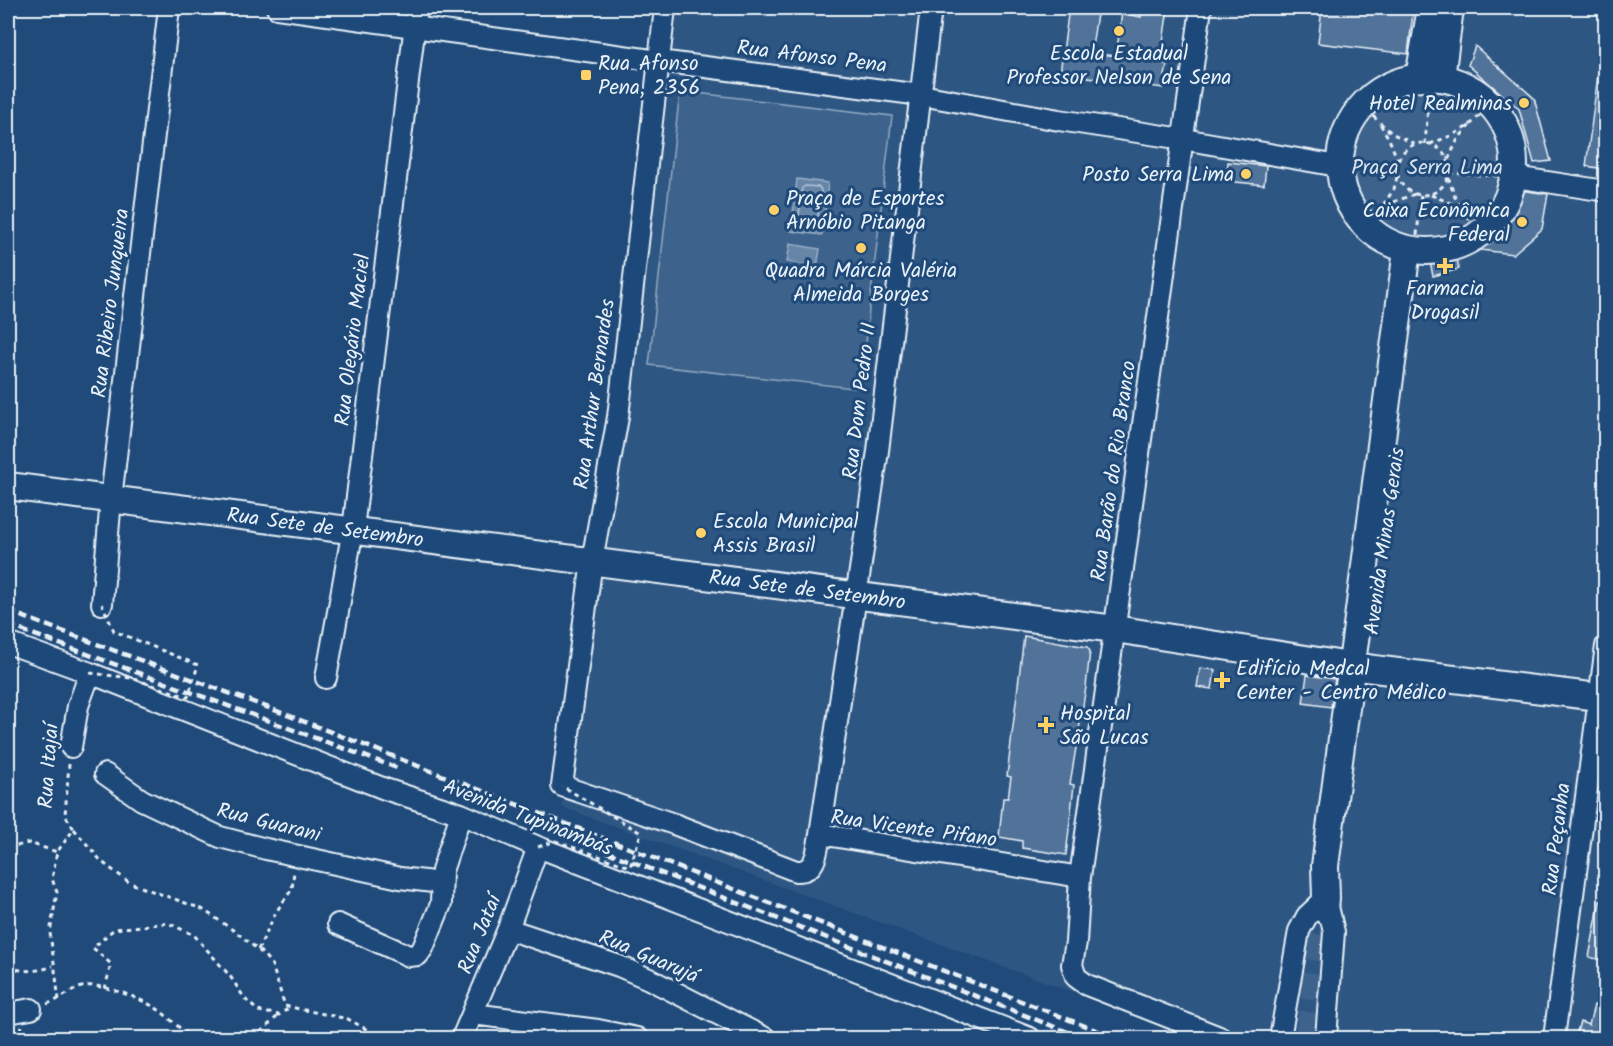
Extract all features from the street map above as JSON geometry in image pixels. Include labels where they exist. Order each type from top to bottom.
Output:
[{"type":"main road","points":[[1430,83],[1431,8]]},
{"type":"main road","points":[[1430,83],[1450,8]]},
{"type":"main road","points":[[1393,83],[1430,83],[1463,85],[1482,96],[1497,113],[1508,133],[1514,155],[1507,200],[1494,221],[1476,237],[1455,248],[1416,246],[1380,239],[1358,220],[1344,194],[1341,165],[1342,140],[1353,116],[1370,96],[1393,83]]},
{"type":"main road","name":"Avenida Minas Gerais","points":[[1325,904],[1325,866],[1358,668],[1416,246]]},
{"type":"main road","name":"Rua Sete de Setembro","points":[[8,486],[1115,629],[1358,668],[1602,698]]},
{"type":"street","name":"Rua Ribeiro Junqueira","points":[[102,604],[111,499],[169,8]]},
{"type":"street","name":"Rua Afonso Pena","points":[[277,8],[416,17],[659,61],[921,94],[1059,120],[1341,165]]},
{"type":"street","name":"Rua Arthur Bernardes","points":[[562,786],[592,561],[618,417],[665,8]]},
{"type":"street","name":"Rua Dom Pedro II","points":[[820,834],[878,451],[931,8]]},
{"type":"street","name":"Rua Barão do Rio Branco","points":[[1201,8],[1080,877],[1072,970],[1081,981],[1222,1038]]},
{"type":"street","name":"Rua Olegário Maciel","points":[[326,678],[353,529],[416,17]]},
{"type":"street","points":[[1510,177],[1605,191]]},
{"type":"street","name":"Avenida Tupinambás","points":[[8,643],[385,789],[462,814],[538,847],[1030,1038]]},
{"type":"street","name":"Rua Peçanha","points":[[1554,1038],[1602,698],[1605,646]]},
{"type":"street","name":"Rua Itajaí","points":[[70,747],[78,706],[90,673]]},
{"type":"street","name":"Rua Guarani","points":[[105,774],[142,800],[219,837],[400,878],[441,883]]},
{"type":"street","name":"Rua Vicente Pifano","points":[[562,786],[674,824],[796,871],[807,870],[815,861],[820,834],[1080,877]]},
{"type":"street","points":[[338,924],[410,956],[418,954],[423,948],[441,904],[442,871],[462,814]]},
{"type":"street","name":"Rua Jataí","points":[[462,1038],[508,929],[538,847]]},
{"type":"street","points":[[1280,1038],[1299,931],[1307,916],[1325,904]]},
{"type":"street","name":"Avenida Minas Gerais","points":[[1325,904],[1334,932],[1326,1038]]},
{"type":"street","name":"Rua Guarujá","points":[[508,929],[619,966],[765,1038]]},
{"type":"street","points":[[8,1013],[31,1009]]},
{"type":"street","points":[[473,1014],[598,1030],[637,1038]]},
{"type":"path","points":[[1427,144],[1430,83]]},
{"type":"path","points":[[1367,110],[1403,140],[1416,144],[1427,144],[1453,135],[1470,125]]},
{"type":"path","points":[[1467,216],[1456,200],[1448,175],[1448,162],[1452,149],[1470,125],[1485,111]]},
{"type":"path","points":[[1379,122],[1389,139],[1398,163]]},
{"type":"path","points":[[1416,144],[1404,151],[1398,163],[1398,175],[1404,187],[1416,194],[1429,195],[1453,204],[1479,228]]},
{"type":"path","points":[[1427,144],[1442,152],[1448,162]]},
{"type":"path","points":[[1341,165],[1397,169]]},
{"type":"path","points":[[1377,214],[1394,189],[1398,175]]},
{"type":"path","points":[[1448,175],[1510,177]]},
{"type":"path","points":[[1429,195],[1438,191],[1448,175]]},
{"type":"path","points":[[1368,222],[1404,197],[1416,194]]},
{"type":"path","points":[[1416,246],[1420,195]]},
{"type":"path","points":[[90,673],[131,678],[188,697],[198,664],[114,631],[102,604]]},
{"type":"path","name":"Rua Itajaí","points":[[59,1000],[50,933],[57,892],[52,879],[57,852],[74,829],[65,815],[70,747]]},
{"type":"path","points":[[538,847],[555,841],[630,867],[641,832],[562,786]]},
{"type":"path","points":[[74,829],[102,862],[130,883],[202,909],[221,920],[258,950],[272,965],[283,1003],[289,1008],[338,1016],[359,1024],[382,1038]]},
{"type":"path","points":[[8,848],[29,843],[57,852]]},
{"type":"path","points":[[258,950],[276,912],[292,890],[293,884]]},
{"type":"path","points":[[105,988],[111,964],[93,948],[114,929],[168,923],[194,935],[230,976],[245,999],[258,1011],[279,1015]]},
{"type":"path","points":[[8,967],[20,971],[44,970],[54,966]]},
{"type":"path","points":[[31,1009],[59,1000],[83,987],[105,988],[151,1005],[192,1038]]},
{"type":"path","points":[[254,1038],[289,1008]]},
{"type":"shaded area","points":[[668,8],[1605,8],[1605,1038],[1200,1038],[562,807]]},
{"type":"green space","name":"Praça de Esportes Arnóbio Pitanga","points":[[680,91],[892,116],[862,389],[649,365]]},
{"type":"green space","name":"Praça Serra Lima","points":[[1427,91],[1456,96],[1481,113],[1498,138],[1503,167],[1498,196],[1481,221],[1456,238],[1427,243],[1398,238],[1373,221],[1356,196],[1351,167],[1356,138],[1373,113],[1398,96]]},
{"type":"water","points":[[797,179],[828,183],[822,235],[791,231]]},
{"type":"water","points":[[790,244],[820,249],[817,267],[787,262]]},
{"type":"building","name":"Escola Estadual Professor Nelson de Sena","points":[[1069,8],[1098,8],[1091,53],[1116,56],[1122,13],[1141,17],[1142,8],[1168,8],[1160,63],[1167,64],[1163,88],[1060,73]]},
{"type":"building","points":[[1322,8],[1376,8],[1413,12],[1408,54],[1318,43]]},
{"type":"building","name":"Hotel Realminas","points":[[1475,46],[1534,98],[1551,161],[1534,163],[1519,109],[1468,65]]},
{"type":"building","points":[[1598,75],[1605,76],[1605,169],[1586,166]]},
{"type":"building","name":"Posto Serra Lima","points":[[1228,162],[1266,166],[1264,185],[1226,181]]},
{"type":"building","name":"Caixa Econômica Federal","points":[[1519,190],[1548,194],[1542,229],[1513,254],[1472,249],[1497,229]]},
{"type":"building","name":"Farmacia Drogasil","points":[[1456,255],[1459,269],[1433,276],[1430,262]]},
{"type":"building","name":"Hospital São Lucas","points":[[1024,636],[1087,647],[1090,651],[1070,784],[1074,785],[1066,855],[1022,848],[1022,841],[999,837],[1003,798],[1008,798],[1011,777],[1007,776]]},
{"type":"building","points":[[1200,668],[1215,670],[1212,689],[1197,687]]},
{"type":"building","points":[[1307,675],[1335,679],[1331,707],[1303,703]]},
{"type":"building","points":[[1600,901],[1605,901],[1605,961],[1589,957]]},
{"type":"building","points":[[1594,1005],[1605,1007],[1605,1038],[1575,1038],[1580,1022],[1589,1025]]},
{"type":"tunnel","points":[[1308,1038],[1325,910]]},
{"type":"railway","points":[[8,611],[277,711],[1116,1038]]},
{"type":"railway","points":[[8,625],[397,768]]},
{"type":"railway","points":[[520,815],[592,846],[1083,1038]]},
{"type":"place","name":"Escola Estadual Professor Nelson de Sena","points":[[1119,31]]},
{"type":"place","name":"Rua Afonso Pena, 2356","points":[[586,75]]},
{"type":"place","name":"Hotel Realminas","points":[[1524,103]]},
{"type":"place","name":"Posto Serra Lima","points":[[1246,174]]},
{"type":"place","name":"Praça de Esportes Arnóbio Pitanga","points":[[774,210]]},
{"type":"place","name":"Caixa Econômica Federal","points":[[1522,222]]},
{"type":"place","name":"Quadra Márcia Valéria Almeida Borges","points":[[861,248]]},
{"type":"place","name":"Farmacia Drogasil","points":[[1445,266]]},
{"type":"place","name":"Escola Municipal Assis Brasil","points":[[701,533]]},
{"type":"place","name":"Edifício Medcal Center - Centro Médico","points":[[1222,680]]},
{"type":"place","name":"Hospital São Lucas","points":[[1046,725]]}]
